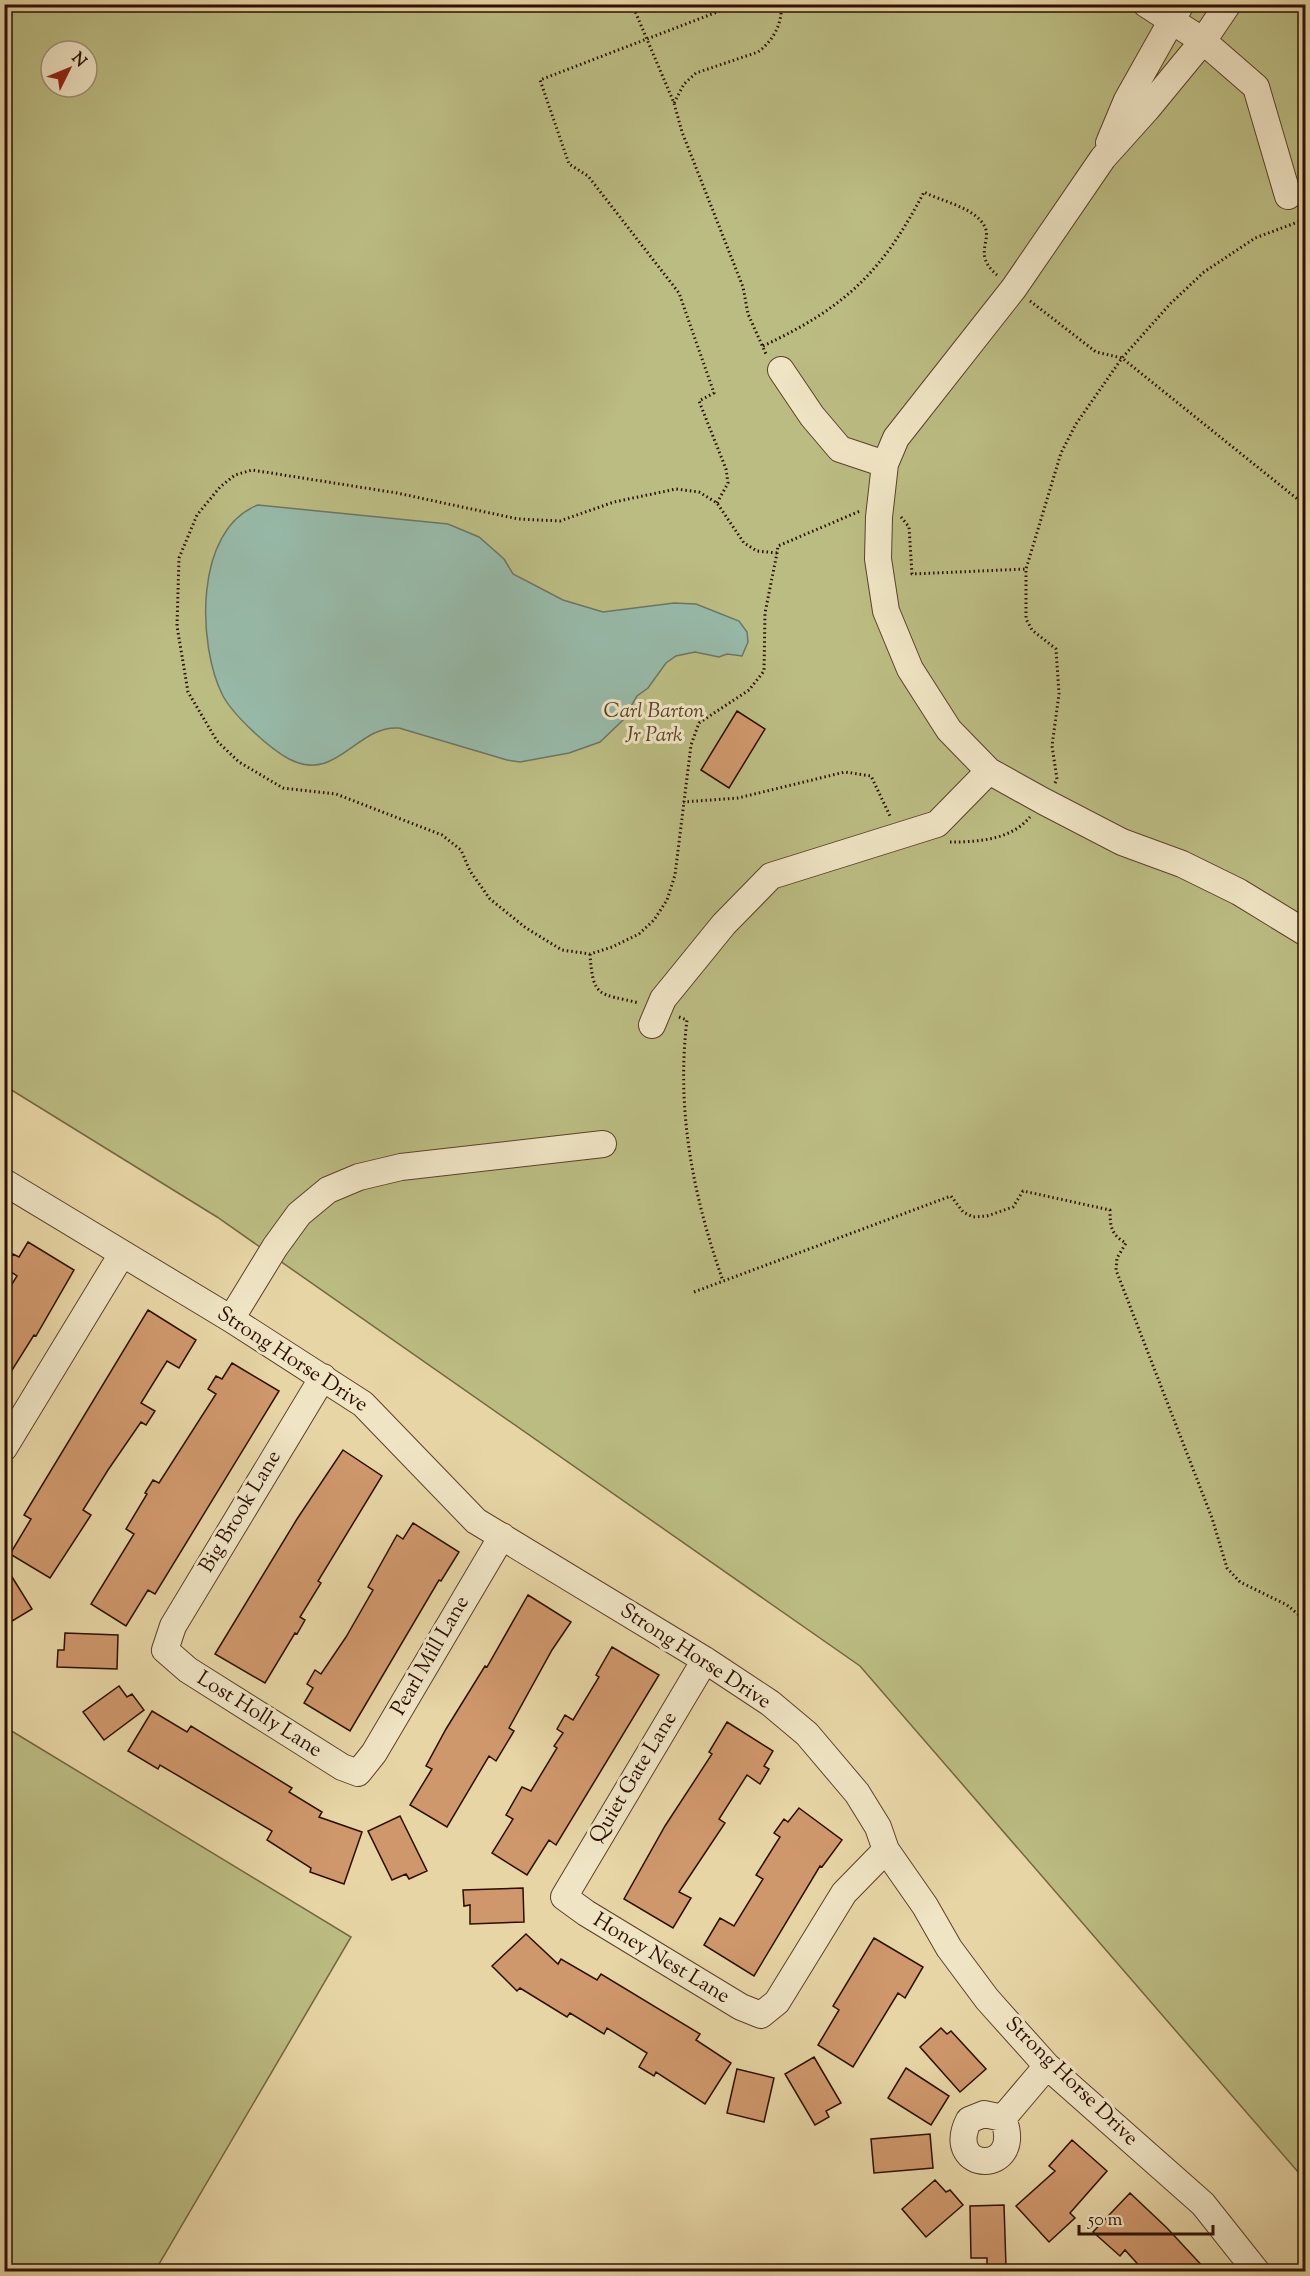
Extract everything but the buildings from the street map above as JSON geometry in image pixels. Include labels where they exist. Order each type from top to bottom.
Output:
[{"type":"street","points":[[1146,4],[1176,13],[1256,87],[1288,196]]},
{"type":"street","points":[[1228,4],[1203,40],[1147,109],[1103,158],[1014,288],[896,438],[885,464],[878,559],[886,611],[910,669],[949,730],[989,771],[1122,842],[1182,864],[1220,883],[1305,933]]},
{"type":"street","points":[[1103,158],[1127,100],[1176,13]]},
{"type":"street","points":[[776,367],[840,449],[885,464]]},
{"type":"street","points":[[656,1017],[663,999],[724,924],[771,876],[937,824],[989,771]]},
{"type":"street","points":[[231,1319],[275,1246],[299,1214],[328,1190],[359,1177],[401,1167],[603,1144]]},
{"type":"street","name":"Strong Horse Drive","points":[[4,1182],[323,1377],[379,1417],[476,1521],[705,1660],[770,1703],[807,1734],[857,1793],[878,1827],[886,1850],[925,1906],[949,1948],[987,2000],[1047,2066],[1203,2204],[1257,2271]]},
{"type":"street","points":[[4,1448],[122,1254]]},
{"type":"street","name":"Big Brook Lane","points":[[165,1650],[172,1626],[323,1377]]},
{"type":"street","name":"Pearl Mill Lane","points":[[357,1773],[374,1753],[502,1536]]},
{"type":"street","name":"Lost Holly Lane","points":[[165,1650],[188,1671],[342,1767],[357,1773]]},
{"type":"street","name":"Quiet Gate Lane","points":[[564,1896],[705,1660]]},
{"type":"street","name":"Honey Nest Lane","points":[[564,1896],[586,1913],[722,1996],[761,2015],[777,2002],[844,1893],[886,1850]]},
{"type":"street","points":[[1003,2118],[1047,2066]]},
{"type":"path","points":[[633,4],[674,104],[682,132],[743,287],[748,314],[776,367]]},
{"type":"path","points":[[717,503],[728,483],[726,469],[699,401],[714,393],[679,293],[588,176],[569,164],[540,80],[738,4]]},
{"type":"path","points":[[674,104],[689,78],[696,73],[758,52],[765,46],[779,24],[781,4]]},
{"type":"path","points":[[763,346],[803,327],[849,295],[877,268],[904,231],[924,192],[972,213],[983,223],[987,232],[983,254],[986,264],[1014,288],[1096,352],[1122,358],[1305,506]]},
{"type":"path","points":[[683,802],[738,798],[845,772],[871,776],[888,814],[900,824],[943,842],[974,842],[999,837],[1025,823],[1057,779],[1052,746],[1059,694],[1056,649],[1032,630],[1026,620],[1026,569],[1061,453],[1082,415],[1122,358],[1170,304],[1204,272],[1255,238],[1305,219]]},
{"type":"path","points":[[777,553],[757,551],[744,543],[717,503],[699,492],[676,489],[614,502],[560,521],[518,519],[397,493],[252,470],[235,475],[204,506],[197,515],[179,558],[177,626],[188,692],[217,741],[239,762],[283,788],[336,794],[442,835],[461,850],[470,871],[490,900],[526,928],[562,950],[590,954],[639,934],[654,920],[667,900],[675,875],[691,745],[699,723],[748,690],[764,671],[765,613],[777,553],[778,546],[856,510],[900,515],[909,527],[912,574],[1026,569]]},
{"type":"path","points":[[590,954],[592,978],[595,988],[602,994],[656,1017],[687,1020],[683,1109],[688,1152],[711,1247],[723,1281]]},
{"type":"path","points":[[694,1292],[951,1196],[963,1212],[974,1216],[1001,1213],[1012,1207],[1023,1191],[1110,1210],[1111,1230],[1117,1239],[1125,1243],[1117,1258],[1116,1270],[1212,1518],[1227,1568],[1240,1582],[1287,1605],[1305,1621]]},
{"type":"green space","name":"Carl Barton Jr Park","points":[[1287,4],[1305,16],[1305,2180],[860,1666],[217,1217],[5,1086],[4,5]]},
{"type":"green space","points":[[5,1727],[351,1937],[155,2271],[5,2271]]},
{"type":"shaded area","points":[[258,505],[448,524],[479,537],[504,559],[513,574],[563,600],[603,612],[674,603],[696,604],[739,621],[747,632],[748,642],[742,656],[727,654],[719,657],[695,652],[676,656],[666,663],[648,688],[637,696],[623,720],[600,742],[569,753],[520,762],[399,728],[384,729],[370,735],[334,759],[320,764],[306,765],[289,759],[272,747],[235,713],[223,696],[214,674],[208,648],[207,590],[212,563],[222,538],[237,518]]}]
